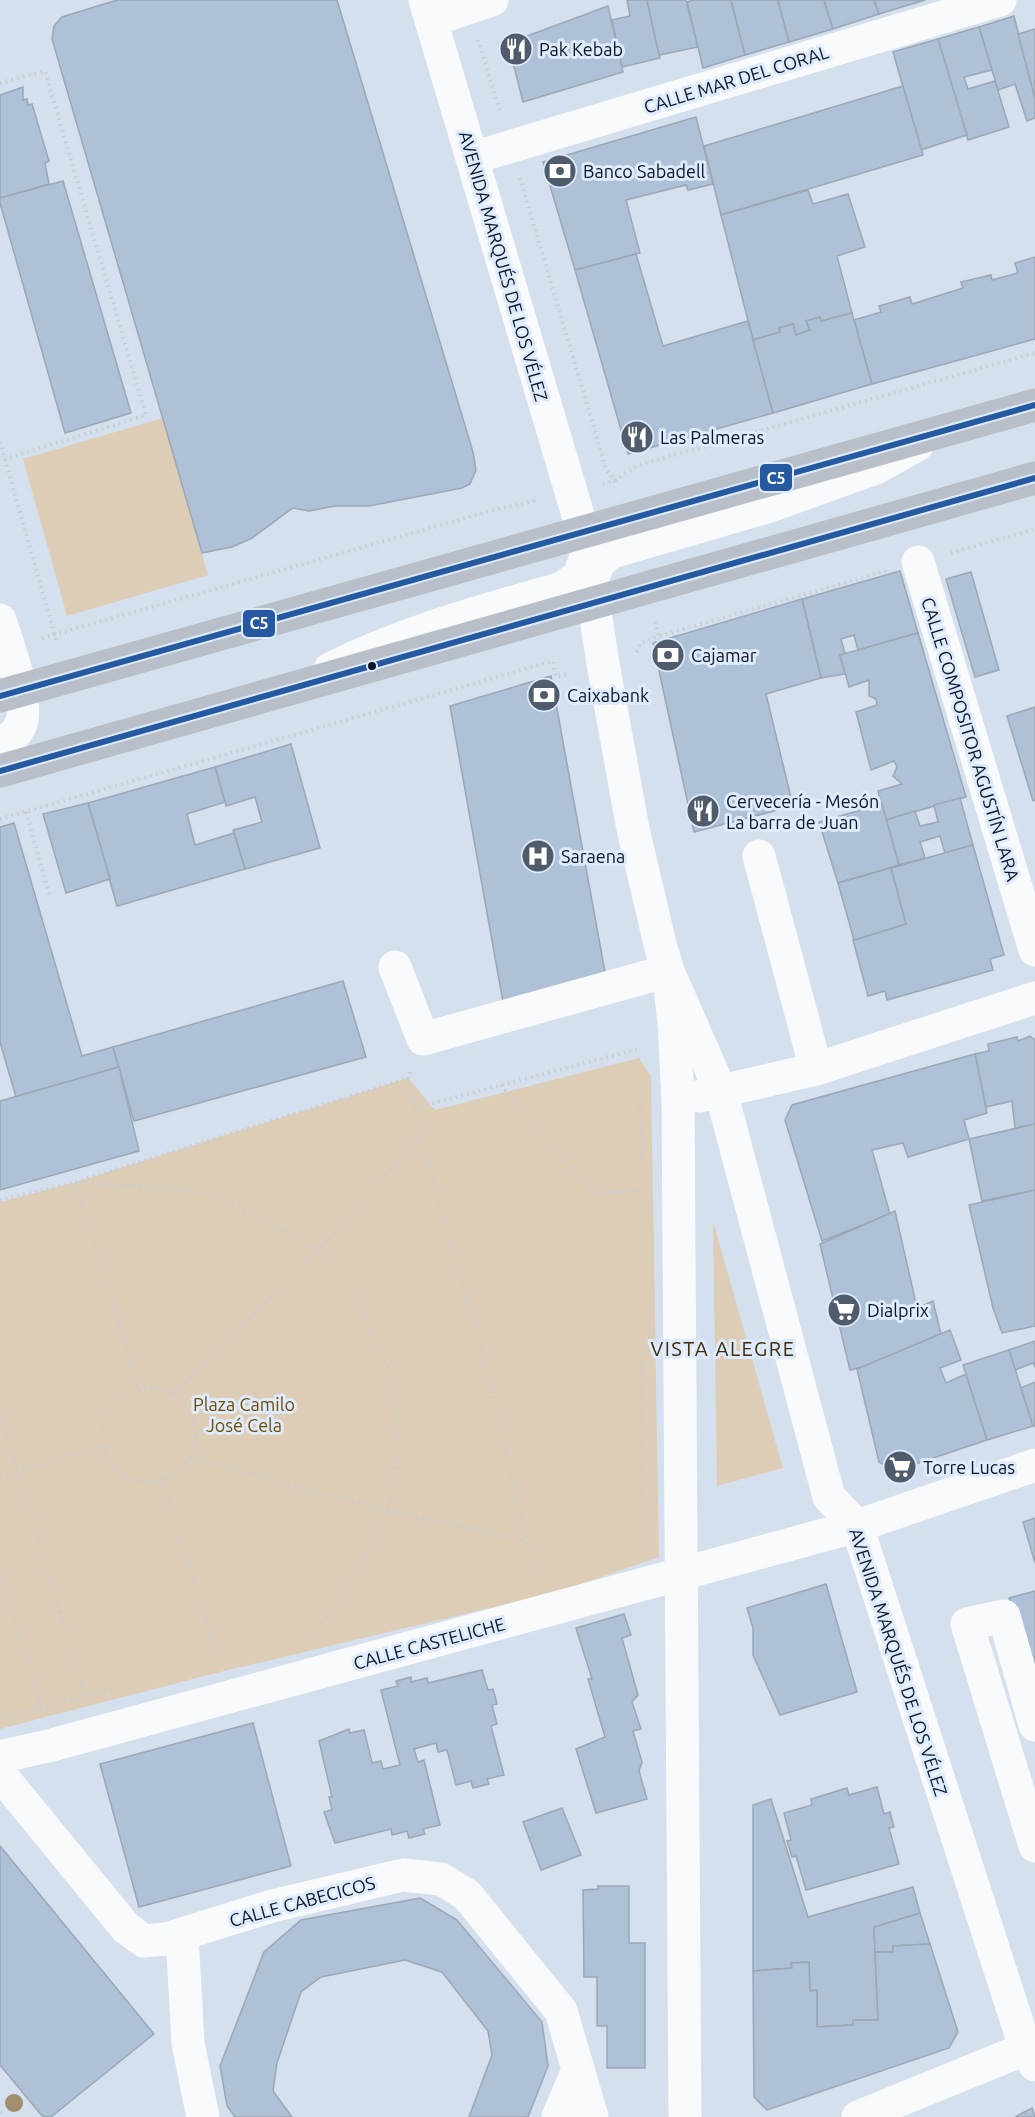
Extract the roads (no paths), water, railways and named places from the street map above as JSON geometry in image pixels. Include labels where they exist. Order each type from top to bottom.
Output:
[{"type":"main road","points":[[0,771],[285,690],[588,569],[627,520],[1035,405]]},
{"type":"main road","points":[[10,694],[588,569],[646,588],[1035,478]]},
{"type":"street","name":"CALLE MAR DEL CORAL","points":[[472,158],[1000,0]]},
{"type":"street","points":[[428,10],[480,4]]},
{"type":"street","name":"AVENIDA MARQUÉS DE LOS VÉLEZ","points":[[428,10],[571,492],[588,569],[633,829],[668,971],[721,1092],[829,1497],[857,1526],[1024,2009],[1032,2053]]},
{"type":"street","points":[[285,690],[370,649],[431,626],[562,588],[598,564],[609,553],[767,507],[876,468],[939,432]]},
{"type":"street","name":"CALLE COMPOSITOR AGUSTÍN LARA","points":[[918,562],[1035,950]]},
{"type":"street","points":[[0,745],[16,734],[23,717],[10,694],[4,633]]},
{"type":"street","points":[[759,856],[816,1069]]},
{"type":"street","points":[[395,967],[423,1039],[668,971],[674,1022],[678,1100],[685,2117]]},
{"type":"street","points":[[678,1100],[816,1069],[1035,998]]},
{"type":"street","name":"CALLE CASTELICHE","points":[[0,1757],[52,1745],[857,1526],[1035,1465]]},
{"type":"street","points":[[1035,1725],[1004,1616],[968,1624],[1035,1846]]},
{"type":"street","name":"CALLE CABECICOS","points":[[0,1774],[126,1928],[144,1941],[182,1935],[272,1906],[404,1875],[441,1879],[467,1895],[561,2011],[592,2117]]},
{"type":"street","points":[[182,1935],[188,2043],[203,2117]]},
{"type":"street","points":[[858,2117],[1032,2053]]},
{"type":"street","points":[[558,2117],[578,2070]]},
{"type":"place","name":"Pak Kebab","points":[[516,49]]},
{"type":"place","name":"Banco Sabadell","points":[[560,171]]},
{"type":"place","name":"Las Palmeras","points":[[637,437]]},
{"type":"place","name":"Cajamar","points":[[668,655]]},
{"type":"place","name":"Caixabank","points":[[544,695]]},
{"type":"place","name":"Cervecería - Mesón La barra de Juan","points":[[703,811]]},
{"type":"place","name":"Saraena","points":[[538,856]]},
{"type":"place","name":"Dialprix","points":[[844,1310]]},
{"type":"place","name":"Torre Lucas","points":[[900,1467]]},
{"type":"district","name":"VISTA ALEGRE","points":[[723,1348]]},
{"type":"park label","name":"Plaza Camilo José Cela","points":[[244,1414]]}]
